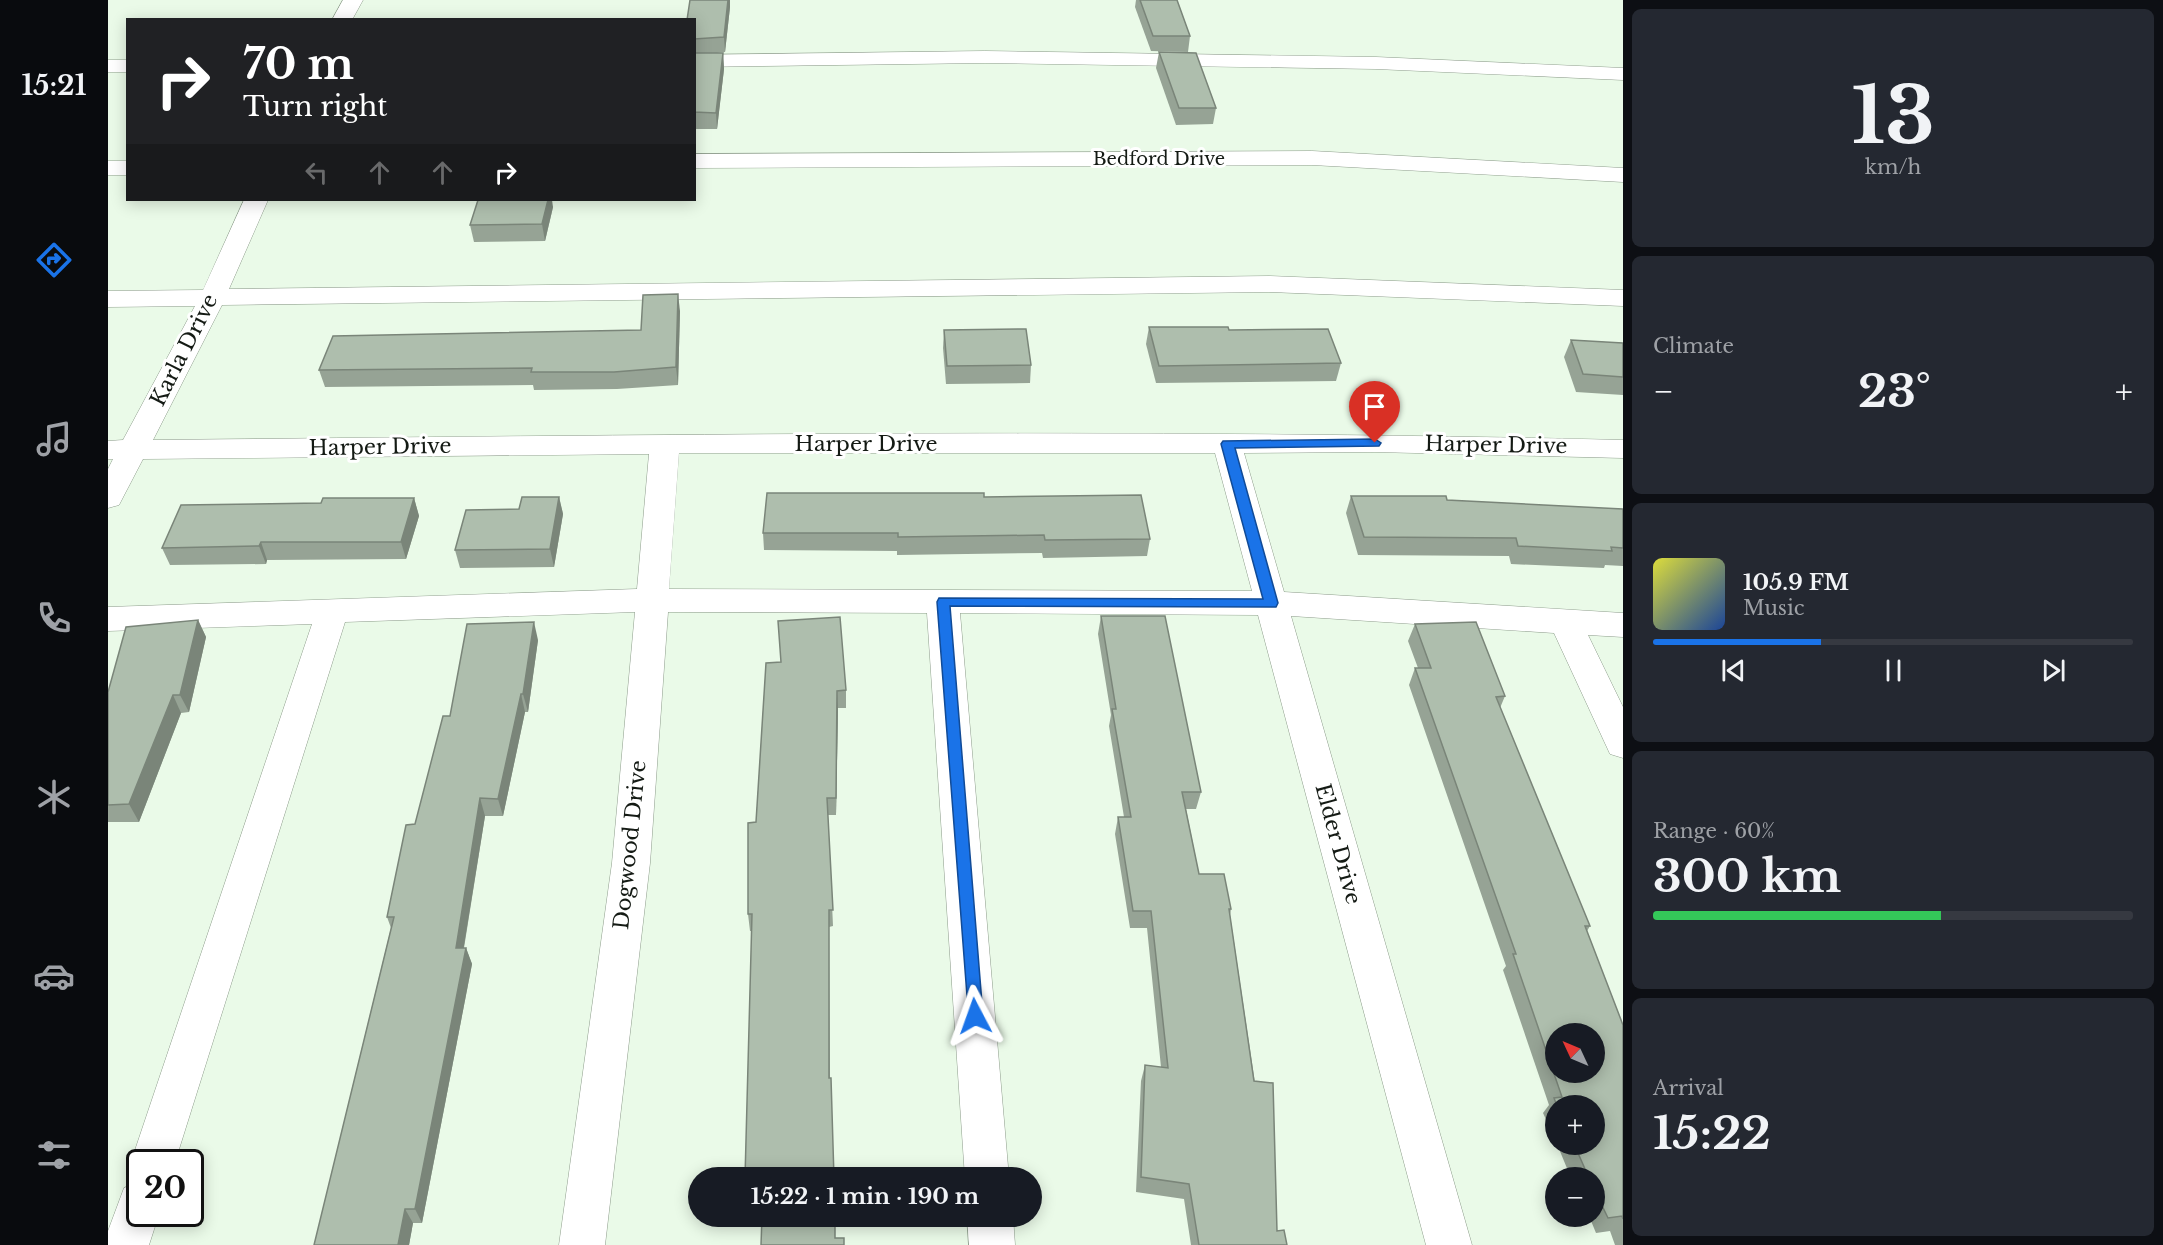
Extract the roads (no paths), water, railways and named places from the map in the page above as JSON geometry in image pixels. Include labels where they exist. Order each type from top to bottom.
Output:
[{"type":"street","points":[[343,18],[353,0]]},
{"type":"street","points":[[696,61],[1009,57],[1376,63],[1623,74]]},
{"type":"street","points":[[108,66],[126,66]]},
{"type":"street","name":"Bedford Drive","points":[[696,161],[1312,158],[1623,175]]},
{"type":"street","points":[[108,168],[126,168]]},
{"type":"street","name":"Karla Drive","points":[[108,498],[120,450],[212,298],[256,201]]},
{"type":"street","points":[[108,299],[876,286],[1269,284],[1623,298]]},
{"type":"street","name":"Harper Drive","points":[[120,450],[665,444],[1375,443],[1623,449]]},
{"type":"street","name":"Dogwood Drive","points":[[582,1245],[631,863],[665,444]]},
{"type":"street","name":"Elder Drive","points":[[1227,444],[1449,1245]]},
{"type":"street","points":[[108,620],[652,600],[1271,603],[1623,625]]},
{"type":"street","points":[[943,602],[986,1167]]},
{"type":"street","points":[[157,1149],[333,612]]},
{"type":"street","points":[[1565,621],[1623,744]]},
{"type":"street","points":[[126,1245],[132,1227]]},
{"type":"street","points":[[991,1227],[992,1245]]}]
